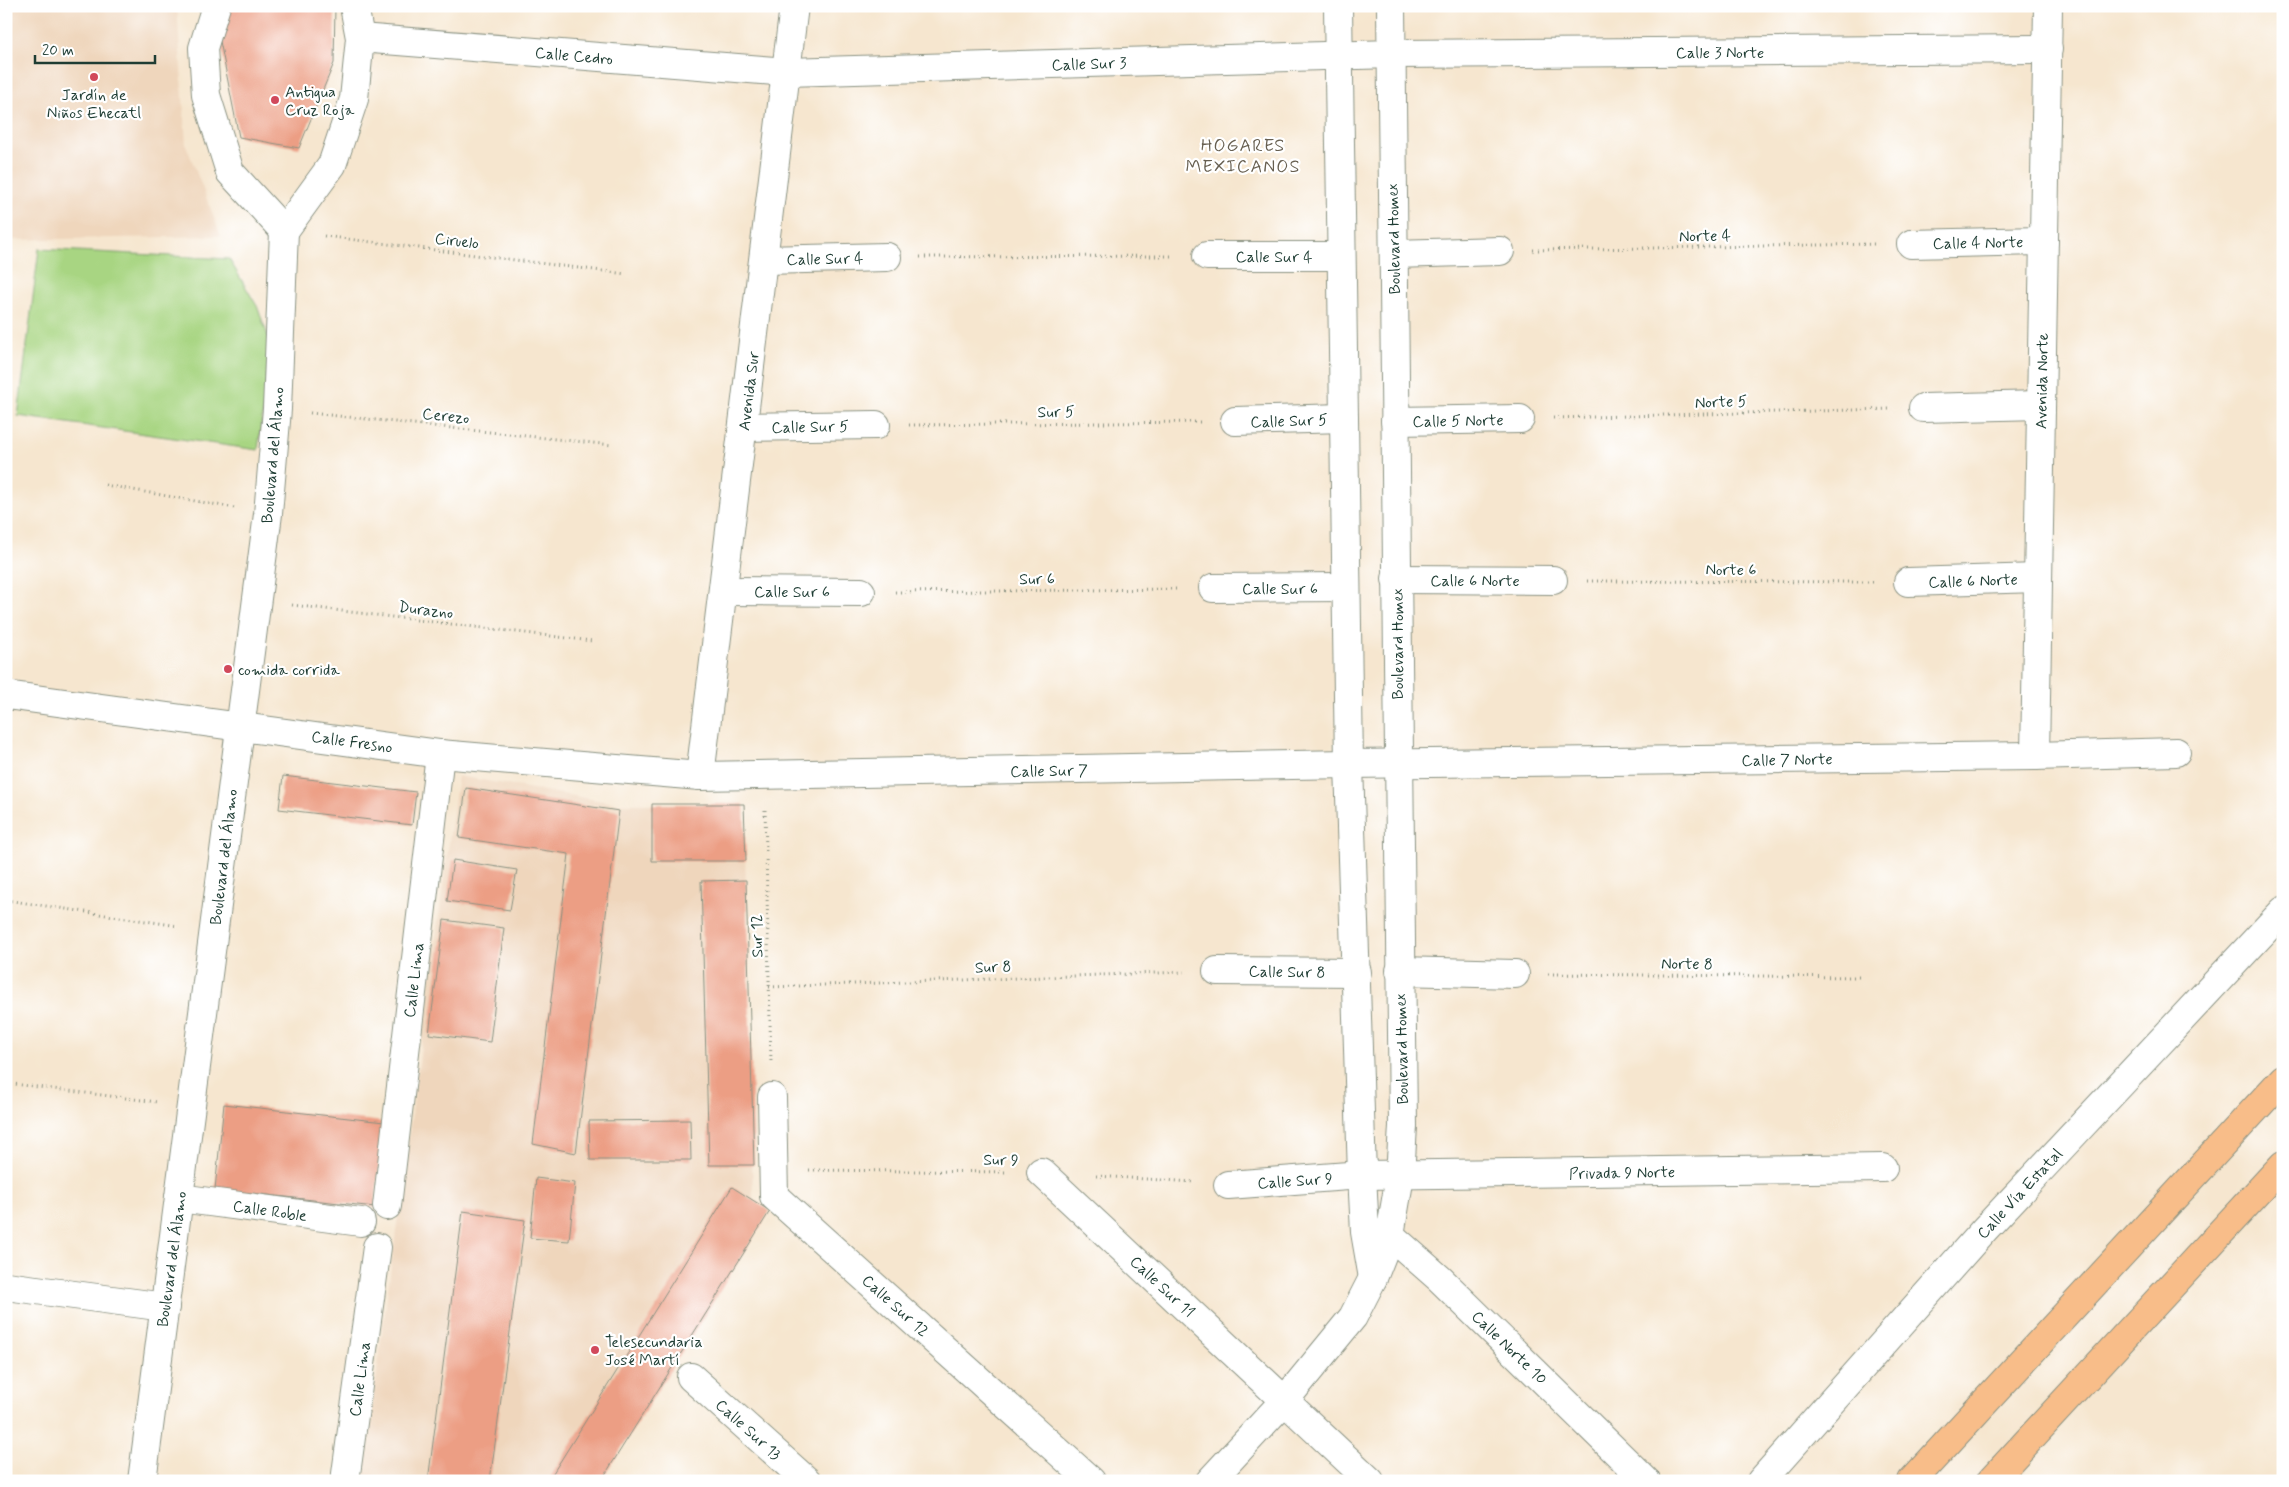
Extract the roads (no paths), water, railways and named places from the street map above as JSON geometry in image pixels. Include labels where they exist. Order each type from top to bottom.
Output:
[{"type":"highway","points":[[1912,1481],[2283,1079]]},
{"type":"highway","points":[[1991,1481],[2283,1165]]},
{"type":"street","points":[[216,6],[203,48],[206,95],[230,172],[284,231],[332,165],[354,99],[360,38],[354,6]]},
{"type":"street","name":"Avenida Sur","points":[[700,776],[794,6]]},
{"type":"street","name":"Boulevard Homex","points":[[1338,6],[1349,764],[1362,1175],[1377,1233]]},
{"type":"street","name":"Boulevard Homex","points":[[1210,1481],[1285,1400],[1353,1317],[1374,1278],[1377,1233],[1400,1176],[1403,1126],[1391,6]]},
{"type":"street","name":"Avenida Norte","points":[[2035,756],[2048,6]]},
{"type":"street","name":"Calle Cedro","points":[[360,38],[787,72]]},
{"type":"street","name":"Calle 3 Norte","points":[[1392,54],[2048,49]]},
{"type":"street","name":"Calle Sur 3","points":[[787,72],[1392,54]]},
{"type":"street","name":"Boulevard del Álamo","points":[[142,1481],[268,514],[277,409],[284,231]]},
{"type":"street","name":"Calle 4 Norte","points":[[1912,244],[2044,241]]},
{"type":"street","points":[[1394,254],[1500,251]]},
{"type":"street","name":"Calle Sur 4","points":[[1207,256],[1341,256]]},
{"type":"street","name":"Calle Sur 4","points":[[764,260],[887,257]]},
{"type":"street","points":[[1923,408],[2041,405]]},
{"type":"street","name":"Calle Sur 5","points":[[1235,421],[1344,418]]},
{"type":"street","name":"Calle 5 Norte","points":[[1395,421],[1520,419]]},
{"type":"street","name":"Calle Sur 5","points":[[743,427],[876,425]]},
{"type":"street","name":"Calle 6 Norte","points":[[1908,582],[2038,578]]},
{"type":"street","name":"Calle 6 Norte","points":[[1396,579],[1553,580]]},
{"type":"street","name":"Calle Sur 6","points":[[1214,588],[1346,587]]},
{"type":"street","name":"Calle Sur 6","points":[[723,591],[862,592]]},
{"type":"street","name":"Calle Fresno","points":[[6,695],[440,754],[700,776]]},
{"type":"street","name":"Calle 7 Norte","points":[[1398,764],[2035,756],[2176,752]]},
{"type":"street","name":"Calle Lima","points":[[388,1206],[440,754]]},
{"type":"street","name":"Calle Sur 7","points":[[700,776],[1398,764]]},
{"type":"street","name":"Calle Vía Estatal","points":[[1761,1481],[1984,1230],[2283,911]]},
{"type":"street","name":"Calle Sur 8","points":[[1217,971],[1357,972]]},
{"type":"street","points":[[1400,971],[1514,974]]},
{"type":"street","name":"Calle Sur 12","points":[[772,1097],[774,1196],[1092,1481]]},
{"type":"street","name":"Privada 9 Norte","points":[[1362,1175],[1400,1176],[1882,1168]]},
{"type":"street","name":"Calle Sur 11","points":[[1040,1172],[1370,1481]]},
{"type":"street","name":"Calle Sur 9","points":[[1228,1185],[1362,1175]]},
{"type":"street","name":"Calle Roble","points":[[179,1198],[361,1222]]},
{"type":"street","name":"Calle Norte 10","points":[[1377,1233],[1440,1279],[1646,1481]]},
{"type":"street","name":"Calle Lima","points":[[345,1481],[377,1247]]},
{"type":"street","points":[[6,1286],[165,1307]]},
{"type":"street","name":"Calle Sur 13","points":[[691,1377],[807,1481]]},
{"type":"place","name":"Jardín de Niños Ehecatl","points":[[94,77]]},
{"type":"place","name":"Antigua Cruz Roja","points":[[275,100]]},
{"type":"place","name":"comida corrida","points":[[228,669]]},
{"type":"place","name":"Telesecundaria José Martí","points":[[595,1350]]},
{"type":"district","name":"HOGARES MEXICANOS","points":[[1243,155]]}]
